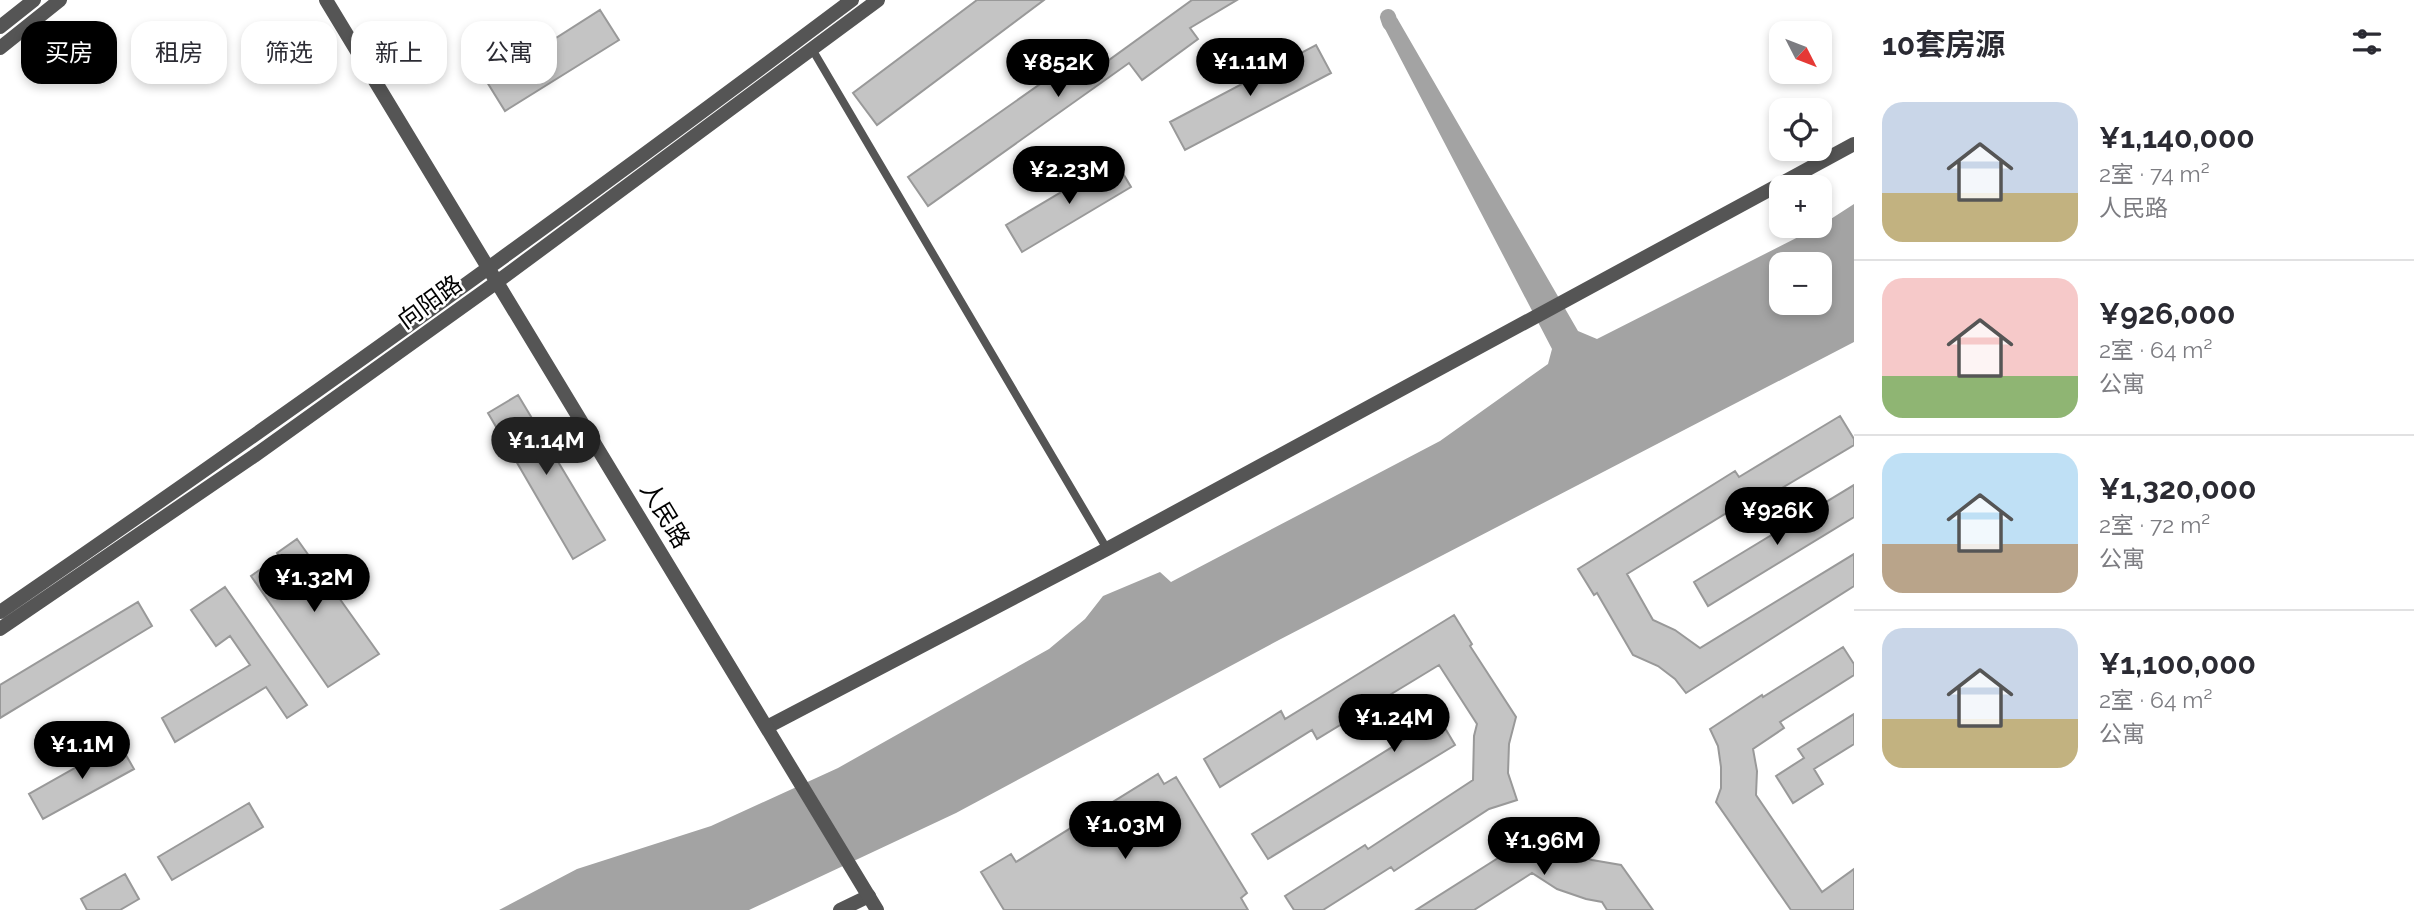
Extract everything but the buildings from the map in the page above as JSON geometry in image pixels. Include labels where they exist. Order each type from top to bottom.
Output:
[{"type":"street","points":[[0,27],[34,0]]},
{"type":"street","points":[[0,48],[60,0]]},
{"type":"street","name":"人民路","points":[[326,0],[877,910]]},
{"type":"street","name":"向阳路","points":[[0,612],[236,449],[489,268],[852,0]]},
{"type":"street","name":"向阳路","points":[[0,629],[254,456],[497,282],[878,0]]},
{"type":"street","points":[[767,727],[1107,549],[1854,145]]},
{"type":"street","points":[[840,910],[869,896]]},
{"type":"lane","points":[[813,49],[1107,549]]},
{"type":"shaded area","points":[[1397,18],[1578,331],[1597,339],[1796,238],[1832,238],[1832,218],[1854,204],[1854,342],[1277,641],[956,813],[749,910],[499,910],[577,869],[711,826],[838,768],[1049,649],[1085,619],[1103,596],[1160,572],[1171,582],[1440,441],[1548,364],[1552,349],[1384,27]]},
{"type":"waterway","points":[[1388,17],[1390,23]]}]
